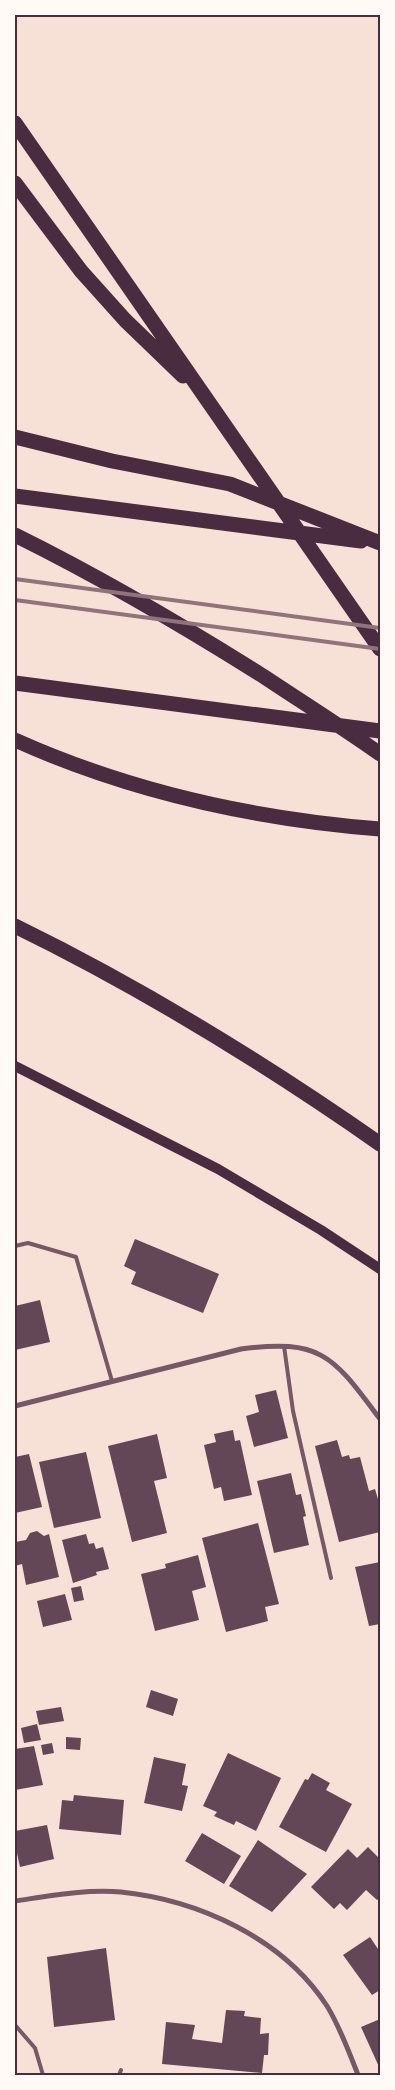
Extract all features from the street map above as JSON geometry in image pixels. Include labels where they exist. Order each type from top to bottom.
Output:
[{"type":"highway","points":[[15,123],[380,649]]},
{"type":"highway","points":[[15,183],[81,271],[103,296],[209,401]]},
{"type":"highway","points":[[15,437],[112,461],[230,484],[380,543]]},
{"type":"highway","points":[[15,496],[380,543]]},
{"type":"highway","points":[[15,535],[135,599],[206,640],[316,710],[380,754]]},
{"type":"highway","points":[[15,683],[380,731]]},
{"type":"highway","points":[[15,740],[126,783],[188,800],[287,820],[380,829]]},
{"type":"highway","points":[[15,926],[135,990],[212,1035],[282,1078],[380,1144]]},
{"type":"main road","points":[[15,1066],[218,1169],[313,1225],[380,1270]]},
{"type":"street","points":[[15,1406],[241,1349],[270,1345],[298,1347],[324,1355],[344,1370],[380,1418]]},
{"type":"street","points":[[15,1901],[50,1896],[119,1892],[168,1900],[217,1916],[256,1938],[294,1967],[326,2005],[344,2040],[358,2075]]},
{"type":"lane","points":[[15,1246],[28,1243],[76,1257],[112,1381]]},
{"type":"lane","points":[[284,1346],[293,1411],[332,1578]]},
{"type":"lane","points":[[15,2025],[35,2048],[43,2075]]},
{"type":"building","points":[[135,1239],[219,1274],[203,1313],[131,1284],[136,1272],[124,1266]]},
{"type":"building","points":[[40,1300],[50,1342],[15,1350],[15,1306]]},
{"type":"building","points":[[276,1390],[288,1438],[254,1447],[246,1416],[259,1412],[255,1395]]},
{"type":"building","points":[[233,1430],[235,1441],[240,1440],[252,1495],[224,1501],[221,1487],[214,1489],[204,1445],[216,1442],[214,1434]]},
{"type":"building","points":[[157,1434],[167,1478],[154,1481],[167,1533],[132,1542],[108,1446]]},
{"type":"building","points":[[337,1440],[342,1457],[349,1455],[350,1459],[360,1457],[369,1491],[375,1489],[380,1506],[380,1532],[339,1542],[315,1446]]},
{"type":"building","points":[[86,1452],[101,1518],[54,1528],[39,1462]]},
{"type":"building","points":[[29,1454],[42,1507],[15,1513],[15,1457]]},
{"type":"building","points":[[291,1473],[296,1495],[301,1494],[306,1516],[303,1517],[309,1545],[274,1553],[257,1481]]},
{"type":"building","points":[[258,1523],[279,1604],[265,1607],[268,1621],[226,1632],[202,1538]]},
{"type":"building","points":[[37,1531],[44,1536],[49,1534],[59,1577],[26,1585],[22,1564],[15,1566],[15,1542],[26,1540],[30,1533]]},
{"type":"building","points":[[86,1534],[89,1544],[94,1543],[96,1549],[103,1547],[109,1569],[96,1572],[97,1575],[73,1583],[62,1540]]},
{"type":"building","points":[[198,1555],[206,1587],[192,1591],[199,1620],[155,1631],[141,1574],[166,1568],[165,1564]]},
{"type":"building","points":[[380,1562],[380,1624],[369,1626],[355,1567]]},
{"type":"building","points":[[81,1586],[84,1600],[74,1602],[71,1588]]},
{"type":"building","points":[[65,1594],[72,1620],[43,1627],[37,1601]]},
{"type":"building","points":[[151,1690],[178,1699],[173,1716],[146,1707]]},
{"type":"building","points":[[61,1707],[64,1721],[39,1725],[36,1711]]},
{"type":"building","points":[[37,1724],[41,1740],[24,1743],[21,1728]]},
{"type":"building","points":[[66,1737],[81,1738],[80,1750],[66,1749]]},
{"type":"building","points":[[52,1743],[54,1753],[43,1755],[41,1745]]},
{"type":"building","points":[[34,1746],[43,1785],[15,1790],[15,1749]]},
{"type":"building","points":[[228,1753],[281,1778],[256,1831],[236,1821],[234,1825],[214,1816],[217,1812],[203,1806]]},
{"type":"building","points":[[154,1757],[186,1764],[182,1785],[188,1786],[182,1811],[144,1803]]},
{"type":"building","points":[[312,1773],[330,1783],[326,1790],[352,1804],[326,1852],[279,1827],[305,1779],[308,1780]]},
{"type":"building","points":[[74,1795],[124,1800],[121,1835],[59,1829],[62,1800],[73,1801]]},
{"type":"building","points":[[47,1825],[54,1859],[20,1867],[15,1844],[15,1831]]},
{"type":"building","points":[[202,1833],[241,1856],[224,1884],[185,1861]]},
{"type":"building","points":[[258,1840],[307,1874],[272,1912],[229,1886]]},
{"type":"building","points":[[368,1847],[380,1859],[380,1898],[377,1900],[366,1890],[347,1910],[340,1903],[334,1909],[311,1887],[348,1849],[357,1858]]},
{"type":"building","points":[[370,1937],[380,1952],[380,1990],[372,1995],[343,1955]]},
{"type":"building","points":[[106,1948],[115,2020],[54,2027],[47,1957]]},
{"type":"building","points":[[226,2010],[245,2011],[244,2016],[261,2018],[260,2034],[269,2033],[268,2055],[264,2055],[262,2073],[162,2064],[166,2022],[195,2025],[192,2039],[222,2043]]},
{"type":"building","points":[[380,2019],[380,2069],[361,2027]]},
{"type":"railway","points":[[15,579],[380,628]]},
{"type":"railway","points":[[15,600],[380,649]]}]
